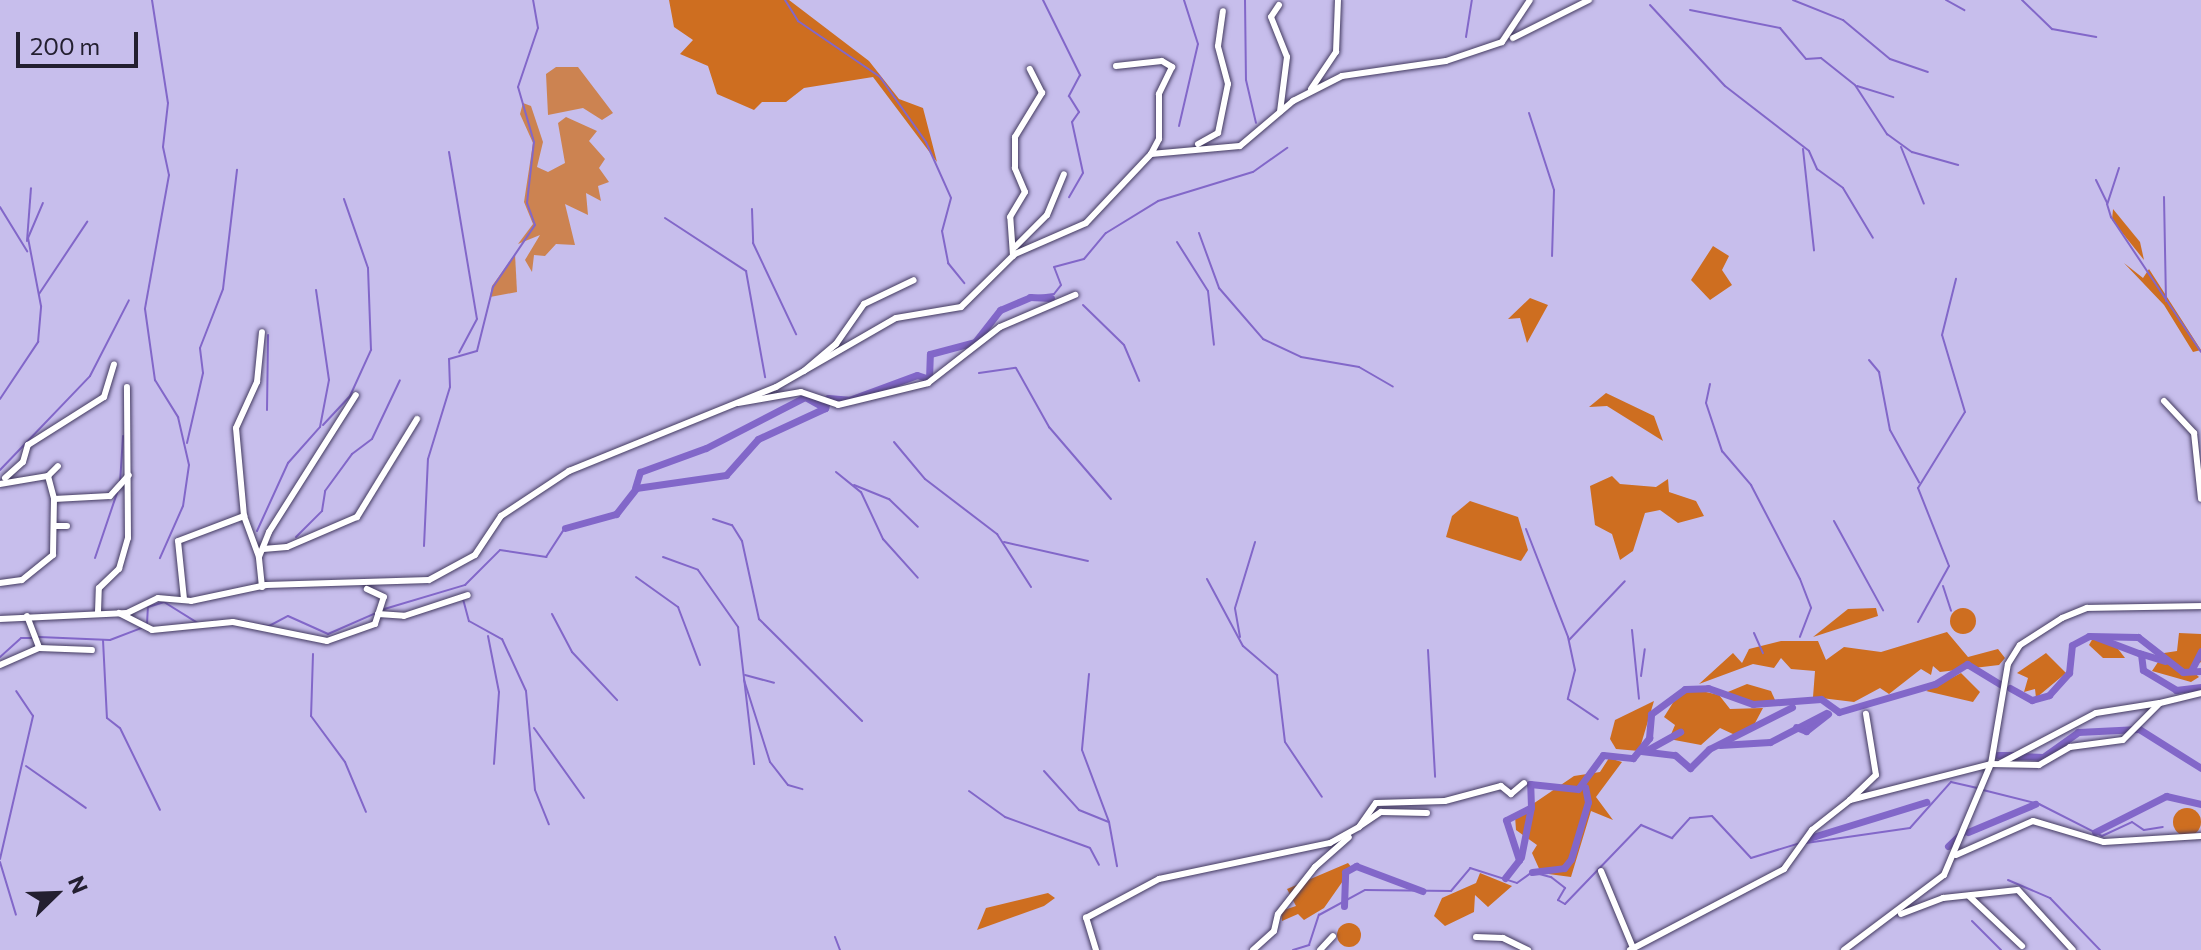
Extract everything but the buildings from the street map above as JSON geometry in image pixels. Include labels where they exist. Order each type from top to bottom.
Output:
[{"type":"street","points":[[1309,92],[1336,52],[1338,0]]},
{"type":"street","points":[[1502,42],[1530,0]]},
{"type":"street","points":[[1194,144],[1223,151],[1240,146],[1309,92],[1342,76],[1446,61],[1502,42],[1585,2]]},
{"type":"street","points":[[1279,5],[1271,17],[1287,57],[1280,112]]},
{"type":"street","points":[[1151,154],[1194,144],[1218,133],[1228,84],[1218,46],[1223,11]]},
{"type":"street","points":[[1,617],[119,613],[158,598],[184,599],[262,587],[354,587],[429,580],[451,571],[475,555],[501,516],[569,471],[795,378],[896,318],[961,307],[1013,256],[1086,223],[1151,154],[1159,139],[1159,94],[1172,67],[1162,61],[1116,66]]},
{"type":"street","points":[[1013,256],[1015,247],[1010,217],[1025,192],[1014,141],[1042,93],[1030,69]]},
{"type":"street","points":[[1015,247],[1047,215],[1064,174]]},
{"type":"street","points":[[795,378],[831,350],[864,304],[914,280]]},
{"type":"street","points":[[727,404],[801,392],[838,405],[928,383],[1000,327],[1075,295]]},
{"type":"street","points":[[262,332],[257,382],[236,428],[244,516],[259,557],[262,587]]},
{"type":"street","points":[[2,481],[28,445],[104,397],[114,365]]},
{"type":"street","points":[[98,612],[99,588],[119,569],[128,538],[130,472],[127,387]]},
{"type":"street","points":[[259,557],[356,395]]},
{"type":"street","points":[[2164,401],[2194,433],[2193,479],[2201,499]]},
{"type":"street","points":[[263,549],[287,547],[357,517],[417,419]]},
{"type":"street","points":[[2,481],[48,476],[58,466]]},
{"type":"street","points":[[54,499],[110,496],[130,472]]},
{"type":"street","points":[[0,583],[25,579],[53,555],[54,499],[48,476]]},
{"type":"street","points":[[184,599],[178,541],[244,516]]},
{"type":"street","points":[[54,526],[67,526]]},
{"type":"street","points":[[119,613],[152,630],[233,622],[327,641],[372,627],[383,593],[354,587]]},
{"type":"street","points":[[378,614],[404,616],[468,595]]},
{"type":"street","points":[[1956,855],[1994,764],[2008,664],[2020,645],[2087,608],[2201,606]]},
{"type":"street","points":[[35,625],[50,613]]},
{"type":"street","points":[[26,615],[35,625],[39,648]]},
{"type":"street","points":[[0,665],[39,648],[92,650]]},
{"type":"street","points":[[1850,800],[1994,764],[2096,713],[2199,695]]},
{"type":"street","points":[[1994,764],[2039,765],[2070,747],[2123,740],[2160,703]]},
{"type":"street","points":[[1601,871],[1631,949],[1784,869],[1812,830],[1876,775],[1866,714]]},
{"type":"street","points":[[1253,950],[1274,931],[1278,914],[1315,867],[1359,827],[1376,803],[1445,801],[1501,786],[1511,794],[1524,783]]},
{"type":"street","points":[[1096,950],[1086,918],[1119,896],[1246,855],[1330,843],[1381,812],[1427,813]]},
{"type":"street","points":[[1844,950],[1894,916],[1956,855],[2033,821],[2104,842],[2201,836]]},
{"type":"street","points":[[1894,916],[1965,894],[2022,891],[2073,949]]},
{"type":"street","points":[[1965,894],[2022,946]]},
{"type":"street","points":[[1320,950],[1333,936]]},
{"type":"street","points":[[1476,937],[1503,938],[1528,950]]},
{"type":"shaded area","points":[[669,0],[789,0],[869,61],[899,99],[923,108],[937,162],[873,77],[804,88],[786,102],[762,102],[754,110],[717,94],[708,66],[680,54],[693,40],[674,27]]},
{"type":"shaded area","points":[[556,67],[578,67],[613,113],[602,120],[583,108],[548,115],[546,74]]},
{"type":"shaded area","points":[[523,103],[531,106],[543,142],[537,167],[548,172],[565,163],[558,123],[566,117],[597,131],[589,141],[605,159],[599,168],[609,182],[598,186],[601,201],[586,193],[588,215],[565,204],[575,245],[556,244],[545,256],[534,255],[532,272],[525,260],[540,235],[518,244],[533,224],[524,202],[533,143],[520,114]]},
{"type":"shaded area","points":[[2113,209],[2140,242],[2144,260],[2112,220]]},
{"type":"shaded area","points":[[1713,246],[1729,256],[1722,270],[1732,285],[1710,300],[1691,280]]},
{"type":"shaded area","points":[[515,254],[517,292],[490,297],[492,286]]},
{"type":"shaded area","points":[[2124,263],[2143,278],[2149,269],[2201,350],[2193,352],[2164,305]]},
{"type":"shaded area","points":[[1530,298],[1548,305],[1527,343],[1520,318],[1508,319]]},
{"type":"shaded area","points":[[1606,393],[1654,416],[1663,441],[1607,406],[1589,407]]},
{"type":"shaded area","points":[[1612,476],[1620,484],[1656,487],[1668,479],[1669,492],[1696,501],[1704,516],[1678,523],[1660,510],[1645,513],[1633,551],[1620,560],[1612,534],[1595,525],[1590,486]]},
{"type":"shaded area","points":[[1470,501],[1518,517],[1528,550],[1521,561],[1446,537],[1452,516]]},
{"type":"shaded area","points":[[1876,608],[1878,616],[1813,637],[1848,609]]},
{"type":"shaded area","points":[[1963,608],[1972,612],[1976,621],[1972,630],[1963,634],[1954,630],[1950,621],[1954,612]]},
{"type":"shaded area","points":[[1947,632],[1968,657],[1998,649],[2005,658],[1999,665],[1940,672],[1933,666],[1931,675],[1921,669],[1889,694],[1880,688],[1854,702],[1813,697],[1815,671],[1791,669],[1781,658],[1774,668],[1753,664],[1699,684],[1733,653],[1742,663],[1749,649],[1781,641],[1818,641],[1826,660],[1844,647],[1881,652]]},
{"type":"shaded area","points":[[2179,633],[2201,634],[2201,662],[2190,669],[2199,677],[2191,682],[2152,671],[2164,653],[2177,651]]},
{"type":"shaded area","points":[[2093,638],[2112,641],[2125,658],[2103,658],[2089,645]]},
{"type":"shaded area","points":[[2046,653],[2066,673],[2036,698],[2035,689],[2024,692],[2028,678],[2017,673]]},
{"type":"shaded area","points":[[1961,673],[1980,692],[1973,702],[1926,691]]},
{"type":"shaded area","points":[[1747,684],[1771,691],[1775,700],[1747,703],[1723,694]]},
{"type":"shaded area","points":[[1693,689],[1719,695],[1730,709],[1763,708],[1754,725],[1735,735],[1720,728],[1701,745],[1669,739],[1675,725],[1664,717],[1679,693]]},
{"type":"shaded area","points":[[1654,701],[1639,751],[1616,749],[1610,739],[1615,720]]},
{"type":"shaded area","points":[[1609,758],[1622,762],[1596,797],[1613,820],[1591,811],[1571,877],[1541,873],[1532,853],[1537,845],[1516,830],[1515,816],[1574,776],[1600,772]]},
{"type":"shaded area","points":[[2187,808],[2197,812],[2201,822],[2197,832],[2187,836],[2177,832],[2173,822],[2177,812]]},
{"type":"shaded area","points":[[1348,863],[1352,868],[1324,908],[1304,920],[1298,914],[1282,921],[1281,911],[1296,906],[1287,889]]},
{"type":"shaded area","points":[[1480,873],[1512,886],[1488,907],[1475,895],[1474,912],[1445,926],[1434,916],[1442,898],[1476,883]]},
{"type":"shaded area","points":[[1048,893],[1055,898],[1044,906],[977,930],[986,908]]},
{"type":"shaded area","points":[[1349,923],[1358,926],[1361,935],[1358,944],[1349,947],[1340,944],[1337,935],[1340,926]]},
{"type":"waterway","points":[[152,0],[168,103],[163,147],[169,175],[145,309],[155,380],[178,417],[189,465],[183,506],[160,558]]},
{"type":"waterway","points":[[424,546],[428,459],[450,387],[449,359],[477,351],[493,287],[535,225],[527,203],[534,142],[518,87],[538,28],[533,0]]},
{"type":"waterway","points":[[785,0],[798,21],[880,77],[926,142],[951,198],[942,231],[948,263],[964,283]]},
{"type":"waterway","points":[[1043,0],[1080,75],[1069,96],[1079,112],[1072,122],[1083,173],[1069,197]]},
{"type":"waterway","points":[[1179,126],[1198,44],[1184,0]]},
{"type":"waterway","points":[[1245,0],[1246,80],[1256,123]]},
{"type":"waterway","points":[[1466,37],[1472,0]]},
{"type":"waterway","points":[[1793,0],[1843,20],[1890,59],[1928,72]]},
{"type":"waterway","points":[[1946,0],[1964,10]]},
{"type":"waterway","points":[[2022,0],[2052,29],[2096,37]]},
{"type":"waterway","points":[[1650,5],[1725,86],[1809,151],[1817,169],[1843,188],[1873,238]]},
{"type":"waterway","points":[[1690,10],[1780,28],[1806,59],[1821,58],[1855,85],[1887,134],[1912,152],[1958,165]]},
{"type":"waterway","points":[[1857,86],[1893,97]]},
{"type":"waterway","points":[[1529,113],[1554,190],[1552,256]]},
{"type":"waterway","points":[[1901,147],[1924,204]]},
{"type":"waterway","points":[[1030,297],[1054,294],[1061,285],[1054,267],[1084,259],[1106,233],[1158,201],[1253,172],[1287,148]]},
{"type":"waterway","points":[[1803,149],[1814,250]]},
{"type":"waterway","points":[[449,152],[477,319],[459,353]]},
{"type":"waterway","points":[[2119,168],[2107,204],[2111,217],[2201,352]]},
{"type":"waterway","points":[[187,443],[203,373],[200,348],[223,289],[237,170]]},
{"type":"waterway","points":[[2096,180],[2107,203]]},
{"type":"waterway","points":[[27,241],[31,188]]},
{"type":"waterway","points":[[2164,197],[2166,301]]},
{"type":"waterway","points":[[323,425],[350,396],[371,350],[368,268],[344,199]]},
{"type":"waterway","points":[[0,399],[38,342],[41,306],[28,238],[43,203]]},
{"type":"waterway","points":[[0,207],[27,251]]},
{"type":"waterway","points":[[752,209],[753,243],[796,334]]},
{"type":"waterway","points":[[665,218],[746,271],[765,377]]},
{"type":"waterway","points":[[39,294],[87,222]]},
{"type":"waterway","points":[[1199,233],[1219,288],[1263,339],[1301,357],[1359,367],[1393,387]]},
{"type":"waterway","points":[[1177,242],[1208,291],[1214,345]]},
{"type":"waterway","points":[[1918,622],[1949,566],[1918,488],[1965,412],[1942,335],[1956,279]]},
{"type":"waterway","points":[[257,531],[288,463],[320,427],[329,380],[316,290]]},
{"type":"waterway","points":[[635,488],[640,472],[706,448],[805,397],[825,408],[828,398],[849,400],[917,375],[929,379],[930,354],[975,342],[1000,310],[1030,297],[1051,298]]},
{"type":"waterway","points":[[0,470],[90,376],[129,300]]},
{"type":"waterway","points":[[1083,305],[1124,345],[1139,381]]},
{"type":"waterway","points":[[267,410],[268,335]]},
{"type":"waterway","points":[[1869,360],[1879,372],[1890,430],[1919,482]]},
{"type":"waterway","points":[[979,373],[1016,368],[1049,427],[1111,499]]},
{"type":"waterway","points":[[296,537],[322,511],[325,491],[352,454],[372,439],[400,380]]},
{"type":"waterway","points":[[1710,384],[1706,403],[1722,451],[1751,485],[1800,579],[1811,608],[1800,637]]},
{"type":"waterway","points":[[565,528],[616,514],[636,488],[726,475],[758,439],[825,408]]},
{"type":"waterway","points":[[120,483],[123,436]]},
{"type":"waterway","points":[[894,442],[925,479],[997,534],[1031,587]]},
{"type":"waterway","points":[[836,472],[861,492],[883,539],[918,578]]},
{"type":"waterway","points":[[854,485],[889,499],[918,527]]},
{"type":"waterway","points":[[95,558],[117,493]]},
{"type":"waterway","points":[[713,519],[732,525],[742,541],[759,619],[862,721]]},
{"type":"waterway","points":[[1834,521],[1883,610]]},
{"type":"waterway","points":[[381,610],[465,585],[500,550],[546,557],[565,528]]},
{"type":"waterway","points":[[1526,529],[1568,637],[1575,670],[1568,699],[1598,719]]},
{"type":"waterway","points":[[1004,542],[1088,561]]},
{"type":"waterway","points":[[1240,637],[1235,608],[1255,542]]},
{"type":"waterway","points":[[663,557],[698,570],[738,627],[754,764]]},
{"type":"waterway","points":[[636,577],[678,607],[700,665]]},
{"type":"waterway","points":[[1207,579],[1243,646],[1277,675],[1285,742],[1322,797]]},
{"type":"waterway","points":[[1569,640],[1625,581]]},
{"type":"waterway","points":[[1943,586],[1951,611]]},
{"type":"waterway","points":[[463,599],[469,621],[502,639],[526,691],[535,790],[549,824]]},
{"type":"waterway","points":[[147,624],[148,607],[164,602],[198,623]]},
{"type":"waterway","points":[[216,621],[269,626],[288,616],[328,634],[376,613]]},
{"type":"waterway","points":[[552,614],[572,652],[617,700]]},
{"type":"waterway","points":[[39,637],[110,640],[142,628]]},
{"type":"waterway","points":[[1632,630],[1639,699]]},
{"type":"waterway","points":[[1754,633],[1763,653]]},
{"type":"waterway","points":[[488,636],[499,692],[494,764]]},
{"type":"waterway","points":[[2010,688],[2032,700],[2049,695],[2069,673],[2072,645],[2089,636],[2138,637],[2183,672],[2201,671]]},
{"type":"waterway","points":[[2096,637],[2141,654],[2143,670],[2176,690],[2201,687]]},
{"type":"waterway","points":[[0,657],[21,638],[33,638]]},
{"type":"waterway","points":[[103,640],[107,718],[120,728],[160,810]]},
{"type":"waterway","points":[[1641,676],[1645,649]]},
{"type":"waterway","points":[[1428,650],[1435,777]]},
{"type":"waterway","points":[[2192,669],[2201,651]]},
{"type":"waterway","points":[[2139,653],[2165,661]]},
{"type":"waterway","points":[[313,654],[311,716],[345,762],[366,812]]},
{"type":"waterway","points":[[1505,878],[1519,860],[1506,820],[1531,807],[1530,784],[1578,789],[1603,755],[1633,758],[1649,738],[1651,714],[1685,689],[1708,688],[1753,704],[1821,699],[1839,712],[1935,684],[1967,664],[2003,686]]},
{"type":"waterway","points":[[1089,674],[1082,750],[1109,822]]},
{"type":"waterway","points":[[745,675],[774,683]]},
{"type":"waterway","points":[[744,680],[770,762],[788,785],[802,789]]},
{"type":"waterway","points":[[0,859],[33,716],[16,691]]},
{"type":"waterway","points":[[1641,751],[1675,755],[1690,768],[1709,749],[1792,707]]},
{"type":"waterway","points":[[1720,745],[1770,742],[1826,713]]},
{"type":"waterway","points":[[1796,727],[1806,731],[1828,714]]},
{"type":"waterway","points":[[534,728],[584,798]]},
{"type":"waterway","points":[[2016,756],[2043,757],[2078,732],[2139,729],[2201,768]]},
{"type":"waterway","points":[[1647,750],[1680,732]]},
{"type":"waterway","points":[[1998,755],[2012,755]]},
{"type":"waterway","points":[[26,766],[86,808]]},
{"type":"waterway","points":[[1044,771],[1079,810],[1109,822],[1117,866]]},
{"type":"waterway","points":[[1806,843],[1910,828],[1951,782],[1977,788]]},
{"type":"waterway","points":[[1532,872],[1564,868],[1571,859],[1588,802],[1585,787]]},
{"type":"waterway","points":[[1983,790],[2039,804],[2102,836],[2132,822],[2144,830],[2163,827]]},
{"type":"waterway","points":[[969,791],[1005,817],[1090,848],[1099,865]]},
{"type":"waterway","points":[[2095,832],[2166,796],[2201,804]]},
{"type":"waterway","points":[[1806,839],[1926,802]]},
{"type":"waterway","points":[[1968,832],[2035,804]]},
{"type":"waterway","points":[[1521,857],[1531,807]]},
{"type":"waterway","points":[[1293,950],[1309,945],[1319,915],[1365,890],[1451,891],[1470,868],[1517,883],[1532,872],[1551,877],[1565,888],[1558,900],[1565,904],[1641,825],[1672,838],[1690,818],[1712,816],[1751,858],[1800,843]]},
{"type":"waterway","points":[[1948,846],[1963,832]]},
{"type":"waterway","points":[[0,862],[16,915]]},
{"type":"waterway","points":[[1344,906],[1345,872],[1356,866],[1422,891]]},
{"type":"waterway","points":[[2008,880],[2050,898],[2100,950]]},
{"type":"waterway","points":[[1972,921],[2001,950]]},
{"type":"waterway","points":[[835,937],[840,950]]}]
